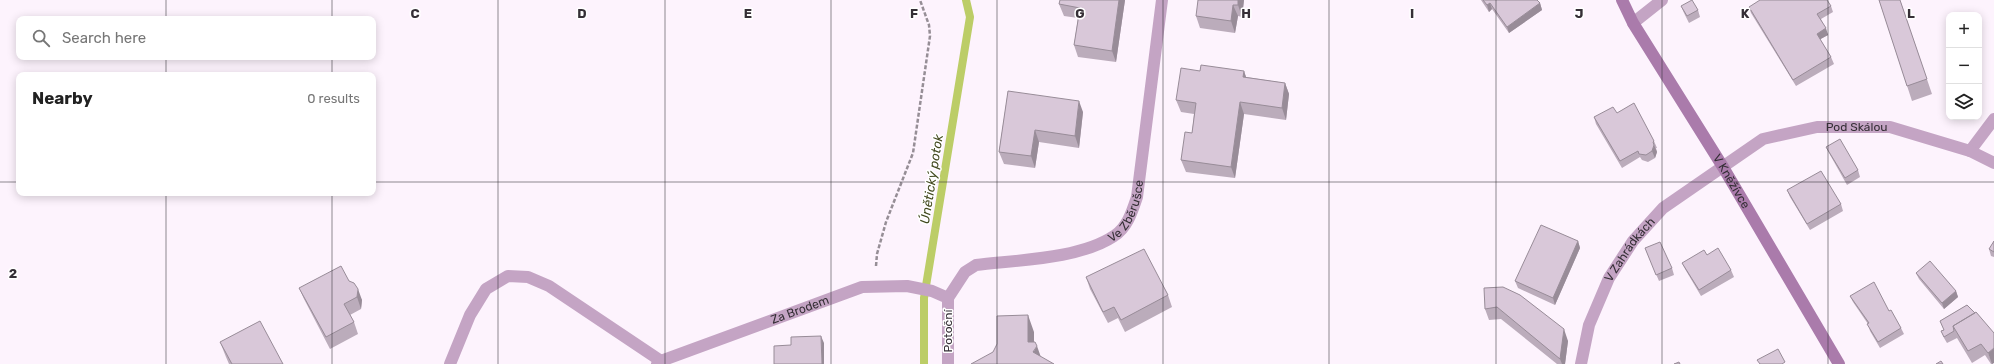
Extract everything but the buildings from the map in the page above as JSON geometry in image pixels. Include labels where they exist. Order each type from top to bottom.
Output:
[{"type":"street","name":"Ve Zběrušce","points":[[948,298],[965,272],[976,265],[1065,254],[1091,248],[1115,236],[1131,216],[1137,198],[1162,0]]},
{"type":"street","name":"V Kněžívce","points":[[1622,0],[1633,23],[1723,167],[1839,364]]},
{"type":"street","points":[[1633,23],[1662,0]]},
{"type":"street","points":[[1970,151],[1994,119]]},
{"type":"street","name":"Pod Skálou","points":[[1723,167],[1763,139],[1817,127],[1890,127],[1970,151],[1994,163]]},
{"type":"street","name":"V Zahrádkách","points":[[1581,364],[1589,325],[1606,284],[1633,241],[1663,208],[1723,167]]},
{"type":"street","points":[[450,364],[470,315],[486,290],[508,276],[528,277],[549,286],[659,362]]},
{"type":"street","name":"Za Brodem","points":[[659,362],[862,287],[908,286],[932,291],[948,298]]},
{"type":"street","name":"Potoční","points":[[948,298],[948,364]]},
{"type":"path","points":[[874,287],[877,254],[886,222],[913,154],[930,36],[929,25],[920,0]]},
{"type":"waterway","name":"Únětický potok","points":[[924,364],[924,298],[970,17],[966,0]]}]
